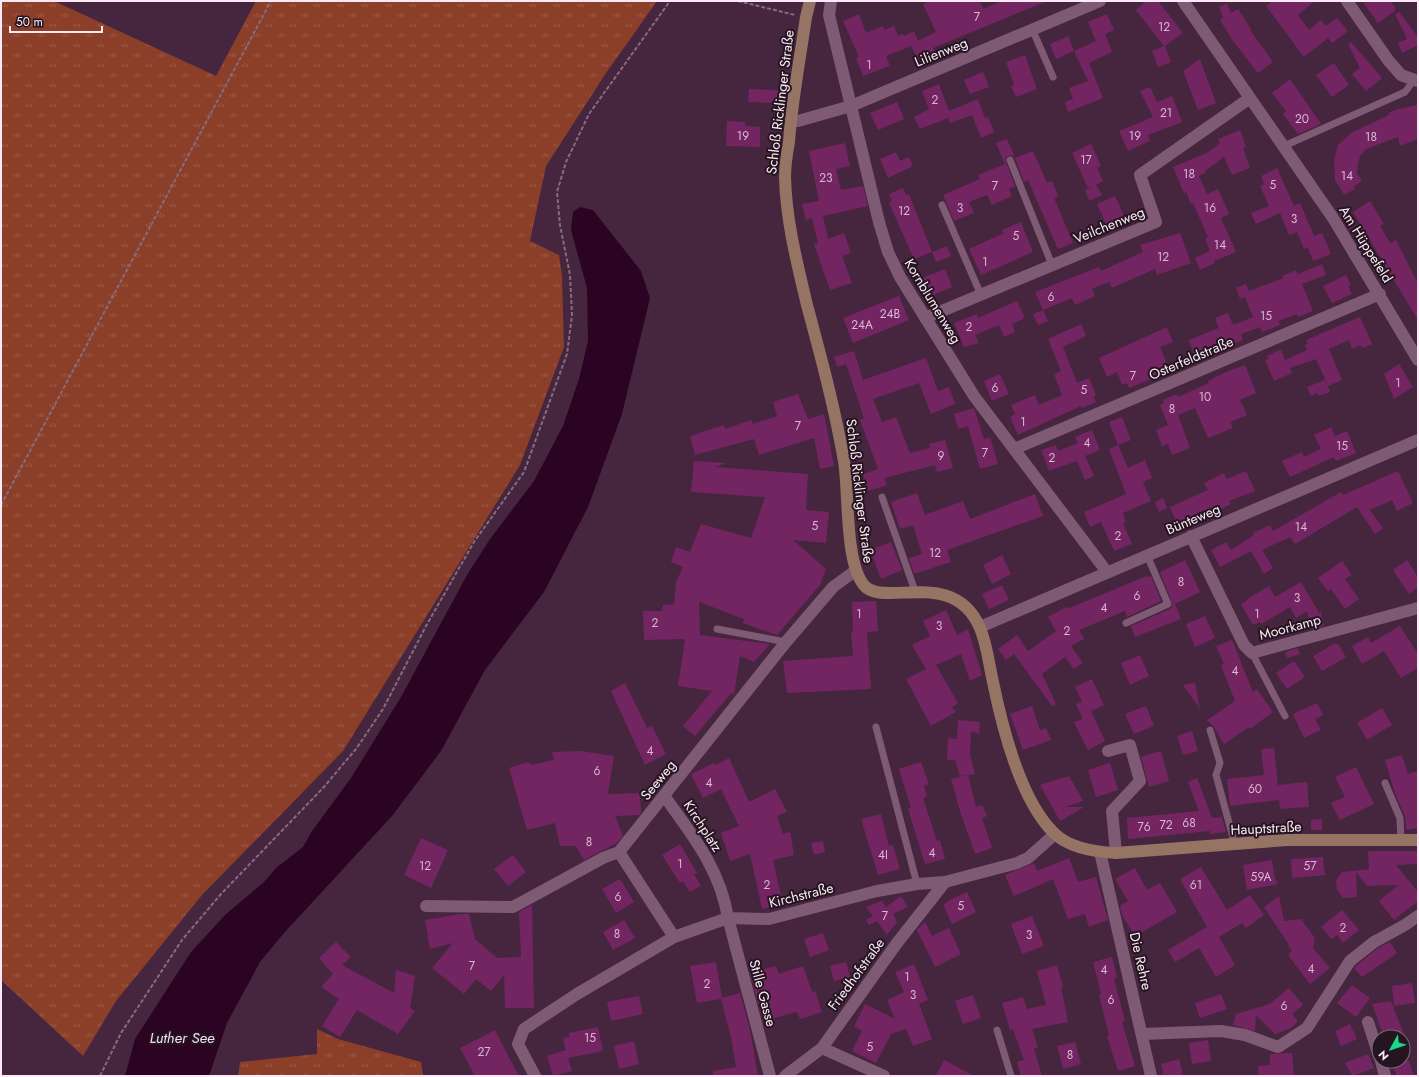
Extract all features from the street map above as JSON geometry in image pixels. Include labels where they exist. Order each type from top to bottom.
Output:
[{"type":"street","name":"Schloß Ricklinger Straße","points":[[810,1],[806,17],[791,119],[785,176],[789,221],[798,268],[837,422],[846,473],[847,502],[855,571],[865,587],[878,594],[916,591],[934,592],[953,598],[967,609],[980,627],[1002,726],[1017,768],[1038,812],[1055,834],[1076,846],[1100,852]]},
{"type":"street","name":"Kornblumenweg","points":[[831,1],[829,15],[879,222],[888,252],[900,277],[974,396],[1107,572]]},
{"type":"street","name":"Lilienweg","points":[[791,119],[798,121],[851,106],[1033,31],[1100,1]]},
{"type":"street","name":"Am Hüppefeld","points":[[1183,1],[1333,218],[1380,294],[1418,360]]},
{"type":"street","points":[[1347,1],[1388,60],[1401,76],[1416,81]]},
{"type":"street","name":"Veilchenweg","points":[[925,318],[1156,222],[1140,175],[1250,98]]},
{"type":"street","name":"Osterfeldstraße","points":[[1014,449],[1380,294]]},
{"type":"street","name":"Bünteweg","points":[[980,627],[1418,440]]},
{"type":"street","name":"Moorkamp","points":[[1192,536],[1244,645],[1252,653],[1418,608]]},
{"type":"street","name":"Seeweg","points":[[426,906],[513,907],[603,858],[619,852],[665,797],[786,642],[833,588],[855,571]]},
{"type":"street","points":[[1108,751],[1130,745],[1140,780],[1112,811],[1116,853]]},
{"type":"street","name":"Kirchplatz","points":[[665,797],[707,856],[725,902],[728,918]]},
{"type":"street","name":"Kirchstraße","points":[[535,1076],[518,1044],[524,1029],[577,994],[674,937],[728,918],[769,919],[877,891],[917,884],[945,882],[1017,863],[1028,858],[1055,834]]},
{"type":"street","name":"Hauptstraße","points":[[1100,852],[1116,853],[1288,840],[1418,840]]},
{"type":"street","points":[[619,852],[674,937]]},
{"type":"street","name":"Die Rehre","points":[[1100,852],[1151,1076]]},
{"type":"street","name":"Friedhofstraße","points":[[785,1076],[822,1048],[897,943],[945,882]]},
{"type":"street","points":[[1142,1034],[1221,1031],[1245,1035],[1278,1047],[1307,1028],[1350,961],[1374,942],[1418,916]]},
{"type":"street","name":"Stille Gasse","points":[[728,918],[770,1076]]},
{"type":"street","points":[[1368,1022],[1371,1031]]},
{"type":"street","points":[[822,1048],[884,1076]]},
{"type":"lane","points":[[1033,31],[1053,78]]},
{"type":"lane","points":[[1284,146],[1405,92],[1416,81]]},
{"type":"lane","points":[[1010,160],[1052,265]]},
{"type":"lane","points":[[942,205],[981,295]]},
{"type":"lane","points":[[882,497],[916,591]]},
{"type":"lane","points":[[1126,623],[1168,604],[1147,556]]},
{"type":"lane","points":[[717,629],[786,642]]},
{"type":"lane","points":[[1252,653],[1285,716]]},
{"type":"lane","points":[[876,728],[917,884]]},
{"type":"lane","points":[[1210,730],[1220,763],[1216,775],[1235,845]]},
{"type":"lane","points":[[1385,783],[1400,818],[1401,841]]},
{"type":"lane","points":[[997,1030],[1011,1076]]},
{"type":"path","points":[[1,505],[271,1]]},
{"type":"path","points":[[100,1076],[121,1033],[182,940],[221,894],[323,788],[356,749],[383,709],[426,626],[474,542],[524,472],[567,354],[572,315],[570,275],[560,225],[557,192],[566,162],[589,114],[670,1]]},
{"type":"path","points":[[738,1],[806,17]]},
{"type":"green space","points":[[1,1],[54,1],[216,76],[256,1],[657,1],[606,73],[546,166],[530,241],[559,255],[562,276],[564,347],[520,465],[343,751],[202,895],[116,1001],[83,1056],[1,980]]},
{"type":"green space","points":[[317,1029],[338,1039],[421,1062],[423,1076],[238,1076],[240,1062],[317,1054]]},
{"type":"water","name":"Luther See","points":[[580,207],[593,210],[641,271],[650,298],[622,414],[588,507],[544,592],[485,670],[441,751],[392,816],[284,933],[260,962],[227,1023],[209,1076],[125,1076],[135,1039],[191,952],[226,914],[264,882],[276,868],[303,847],[312,831],[351,778],[401,697],[467,575],[490,539],[534,481],[563,426],[579,379],[588,341],[587,288],[571,230],[573,212]]},
{"type":"building","points":[[930,1],[980,1],[983,9],[1002,1],[1047,1],[933,48],[935,52],[918,59],[911,46],[886,56],[890,66],[863,76],[856,58],[859,57],[843,21],[859,14],[866,33],[883,26],[884,30],[894,26],[898,36],[903,34],[904,36],[914,31],[918,41],[936,32],[923,4]]},
{"type":"building","points":[[1146,1],[1158,1],[1183,33],[1165,46],[1171,62],[1158,67],[1152,51],[1164,46],[1136,10]]},
{"type":"building","points":[[1272,1],[1315,1],[1298,15],[1309,30],[1321,20],[1326,26],[1337,18],[1348,31],[1332,43],[1328,38],[1304,57],[1266,6]]},
{"type":"building","points":[[1362,1],[1390,1],[1395,7],[1395,11],[1378,23]]},
{"type":"building","points":[[1227,3],[1231,13],[1238,9],[1251,29],[1250,30],[1273,62],[1258,73],[1233,41],[1220,20],[1223,18],[1219,7]]},
{"type":"building","points":[[1399,12],[1418,37],[1418,45],[1402,53],[1398,43],[1407,39],[1395,14]]},
{"type":"building","points":[[1107,14],[1114,30],[1105,34],[1112,52],[1089,63],[1103,98],[1068,112],[1065,102],[1073,99],[1069,88],[1088,81],[1074,51],[1096,41],[1088,22]]},
{"type":"building","points":[[1068,36],[1074,51],[1056,59],[1050,44]]},
{"type":"building","points":[[1351,42],[1382,78],[1366,91],[1352,74],[1360,68],[1348,44]]},
{"type":"building","points":[[1025,55],[1037,89],[1016,97],[1011,86],[1014,84],[1006,62]]},
{"type":"building","points":[[1200,59],[1216,103],[1198,110],[1183,71]]},
{"type":"building","points":[[1334,63],[1349,85],[1332,97],[1316,75]]},
{"type":"building","points":[[983,72],[989,87],[970,94],[964,80]]},
{"type":"building","points":[[1290,79],[1321,124],[1298,134],[1283,114],[1286,111],[1272,93]]},
{"type":"building","points":[[939,84],[949,111],[978,99],[985,118],[988,117],[994,132],[981,138],[972,115],[950,123],[948,118],[920,129],[914,117],[929,109],[922,91]]},
{"type":"building","points":[[1150,87],[1157,102],[1172,96],[1182,122],[1148,135],[1150,141],[1128,151],[1119,131],[1153,117],[1140,91]]},
{"type":"building","points":[[749,89],[778,90],[777,103],[748,102]]},
{"type":"building","points":[[897,102],[904,119],[878,130],[870,113]]},
{"type":"building","points":[[1418,105],[1418,139],[1400,146],[1398,137],[1366,149],[1360,156],[1358,164],[1357,173],[1362,181],[1353,187],[1355,189],[1344,195],[1335,180],[1334,160],[1338,145],[1351,133],[1389,115],[1388,113],[1398,109]]},
{"type":"building","points":[[727,121],[745,122],[745,126],[760,127],[760,147],[726,146]]},
{"type":"building","points":[[1240,130],[1246,147],[1243,148],[1250,168],[1232,175],[1224,157],[1205,171],[1205,173],[1199,176],[1207,194],[1218,189],[1229,214],[1221,218],[1236,252],[1214,261],[1215,263],[1200,270],[1195,258],[1210,251],[1205,239],[1208,237],[1193,203],[1191,204],[1186,192],[1184,193],[1173,167],[1207,153],[1220,143],[1218,139]]},
{"type":"building","points":[[1007,139],[1015,158],[1011,155],[1006,157],[1005,160],[1015,186],[1009,189],[1012,196],[992,205],[987,195],[969,202],[974,213],[954,221],[943,195],[980,179],[978,175],[1005,164],[996,143]]},
{"type":"building","points":[[845,143],[850,166],[836,169],[841,190],[863,186],[868,206],[823,216],[828,239],[844,233],[851,253],[842,256],[852,283],[830,290],[814,244],[818,243],[812,218],[806,220],[802,204],[819,201],[809,151]]},
{"type":"building","points":[[1091,144],[1101,166],[1097,168],[1103,181],[1096,185],[1102,195],[1089,201],[1085,190],[1094,186],[1088,188],[1072,153]]},
{"type":"building","points":[[1033,151],[1047,183],[1052,181],[1058,196],[1054,198],[1073,243],[1058,249],[1028,180],[1024,182],[1015,158]]},
{"type":"building","points":[[896,152],[900,161],[909,157],[913,166],[888,178],[880,159]]},
{"type":"building","points":[[1277,168],[1294,206],[1300,203],[1314,236],[1322,233],[1331,254],[1313,261],[1308,248],[1304,249],[1297,232],[1289,235],[1280,213],[1256,224],[1251,213],[1269,206],[1260,186],[1264,184],[1261,176]]},
{"type":"building","points":[[903,188],[906,195],[909,194],[932,252],[914,259],[889,203],[892,201],[889,194]]},
{"type":"building","points":[[1115,196],[1124,216],[1106,224],[1097,204]]},
{"type":"building","points":[[1370,201],[1384,224],[1380,226],[1390,243],[1396,240],[1418,284],[1418,320],[1353,212]]},
{"type":"building","points":[[1021,222],[1033,252],[981,275],[969,249],[1004,233],[1002,230]]},
{"type":"building","points":[[1180,233],[1191,263],[1157,275],[1155,269],[1112,288],[1109,282],[1092,289],[1095,296],[1075,305],[1072,298],[1043,310],[1035,292],[1099,267],[1101,271],[1143,252],[1140,245]]},
{"type":"building","points":[[947,246],[951,256],[936,262],[932,252]]},
{"type":"building","points":[[1322,264],[1326,275],[1302,284],[1313,311],[1298,317],[1297,314],[1278,321],[1280,325],[1262,332],[1260,327],[1241,334],[1243,340],[1200,358],[1198,353],[1194,355],[1189,340],[1219,328],[1215,318],[1228,313],[1233,325],[1253,317],[1245,297],[1240,299],[1236,288],[1246,284],[1249,291],[1283,278],[1282,276],[1296,270],[1298,274]]},
{"type":"building","points":[[945,269],[952,287],[929,297],[922,278]]},
{"type":"building","points":[[1346,275],[1351,285],[1348,286],[1352,294],[1332,303],[1323,286]]},
{"type":"building","points":[[899,296],[909,320],[853,343],[843,318]]},
{"type":"building","points":[[1017,301],[1025,318],[1012,324],[1015,332],[1004,337],[999,325],[975,335],[979,343],[964,347],[954,323],[977,314],[978,318]]},
{"type":"building","points":[[1043,310],[1048,321],[1038,325],[1033,314]]},
{"type":"building","points":[[1360,317],[1372,344],[1362,348],[1360,345],[1352,349],[1349,340],[1329,349],[1342,380],[1328,386],[1316,359],[1290,368],[1292,373],[1274,381],[1265,360],[1269,359],[1267,356],[1281,349],[1285,360],[1307,350],[1305,345],[1308,344],[1306,340]]},
{"type":"building","points":[[1081,324],[1086,336],[1063,347],[1077,383],[1089,378],[1096,395],[1094,397],[1096,402],[1082,408],[1081,406],[1018,435],[1010,417],[1015,414],[1011,405],[1035,395],[1039,405],[1062,395],[1054,374],[1061,371],[1048,339]]},
{"type":"building","points":[[1167,327],[1173,342],[1160,347],[1170,371],[1129,388],[1127,383],[1122,385],[1117,372],[1107,377],[1099,358]]},
{"type":"building","points":[[854,351],[863,380],[926,358],[938,391],[949,387],[955,404],[931,414],[919,383],[873,399],[882,422],[896,417],[910,453],[930,448],[929,444],[945,440],[953,468],[937,472],[935,465],[884,478],[887,485],[868,491],[863,474],[878,469],[860,420],[864,418],[846,364],[837,367],[834,357]]},
{"type":"building","points":[[1399,364],[1413,387],[1394,399],[1384,374]]},
{"type":"building","points":[[1245,365],[1256,393],[1240,400],[1247,415],[1230,422],[1233,428],[1208,438],[1195,408],[1178,415],[1190,448],[1172,455],[1168,444],[1162,446],[1156,430],[1168,425],[1160,405],[1164,403],[1163,400],[1177,394],[1178,397],[1209,383],[1208,381],[1226,372]]},
{"type":"building","points":[[1000,374],[1009,394],[992,401],[984,381]]},
{"type":"building","points":[[1325,380],[1330,392],[1318,396],[1317,393],[1311,396],[1307,387]]},
{"type":"building","points":[[798,394],[808,419],[824,414],[834,466],[820,469],[814,438],[759,455],[754,439],[695,455],[690,436],[724,425],[725,429],[751,420],[753,424],[777,416],[773,402]]},
{"type":"building","points":[[974,408],[984,439],[990,437],[998,464],[980,469],[968,426],[958,429],[954,414]]},
{"type":"building","points":[[1122,417],[1131,440],[1118,445],[1109,422]]},
{"type":"building","points":[[1331,427],[1335,436],[1347,431],[1356,453],[1336,461],[1334,457],[1290,477],[1282,461],[1302,452],[1304,457],[1321,449],[1314,435]]},
{"type":"building","points":[[1092,430],[1100,450],[1085,456],[1094,476],[1085,480],[1077,461],[1049,471],[1041,450],[1056,445],[1058,451],[1078,443],[1075,437]]},
{"type":"building","points":[[1118,445],[1128,468],[1145,460],[1152,478],[1143,482],[1151,501],[1123,513],[1126,522],[1123,523],[1132,544],[1114,551],[1101,522],[1090,527],[1084,512],[1126,494],[1109,449]]},
{"type":"building","points":[[694,461],[726,463],[715,467],[808,474],[806,510],[829,512],[826,543],[793,540],[826,569],[820,585],[777,635],[743,623],[744,619],[699,602],[700,635],[770,644],[754,662],[740,656],[734,694],[731,693],[695,736],[683,726],[712,691],[678,686],[685,639],[644,640],[643,611],[662,611],[663,605],[674,604],[676,582],[683,567],[671,562],[676,547],[690,552],[701,524],[751,538],[765,497],[691,492]]},
{"type":"building","points":[[1246,471],[1255,491],[1229,501],[1231,504],[1219,510],[1217,505],[1177,523],[1170,507],[1208,490],[1204,483],[1224,473],[1227,479]]},
{"type":"building","points":[[1398,471],[1413,503],[1397,511],[1392,500],[1370,510],[1383,528],[1375,534],[1357,507],[1295,544],[1290,537],[1262,550],[1273,568],[1264,574],[1251,551],[1220,567],[1211,550],[1226,542],[1231,550],[1254,535],[1253,533],[1270,525],[1273,531],[1341,492],[1343,495]]},
{"type":"building","points":[[917,493],[925,515],[963,501],[970,519],[1035,494],[1043,516],[947,550],[951,562],[914,574],[909,558],[922,554],[913,525],[900,529],[891,502]]},
{"type":"building","points":[[1163,498],[1167,508],[1159,512],[1155,502]]},
{"type":"building","points":[[891,542],[902,570],[881,579],[870,550]]},
{"type":"building","points":[[1002,555],[1011,574],[992,584],[983,565]]},
{"type":"building","points":[[1185,560],[1200,592],[1175,604],[1181,619],[1135,637],[1131,626],[1170,609],[1173,605],[1160,572]]},
{"type":"building","points":[[1407,560],[1418,577],[1418,587],[1409,594],[1393,570]]},
{"type":"building","points":[[1342,561],[1352,575],[1345,579],[1359,599],[1345,609],[1331,589],[1328,591],[1318,578]]},
{"type":"building","points":[[1147,576],[1151,576],[1161,601],[1127,617],[1125,611],[1079,630],[1084,639],[1071,646],[1083,663],[1074,669],[1065,657],[1042,674],[1056,704],[1052,706],[1014,654],[1006,660],[998,649],[1017,635],[1028,651],[1056,631],[1048,617],[1066,607],[1067,609]]},
{"type":"building","points":[[1301,582],[1319,613],[1321,612],[1324,626],[1312,629],[1307,611],[1296,618],[1290,607],[1261,624],[1260,622],[1253,625],[1241,604],[1269,586],[1275,597]]},
{"type":"building","points":[[1002,585],[1009,600],[989,609],[982,594]]},
{"type":"building","points":[[876,601],[878,631],[867,632],[871,689],[787,693],[783,661],[853,656],[851,632],[853,632],[852,602]]},
{"type":"building","points":[[946,610],[957,635],[968,629],[982,675],[970,681],[961,654],[936,665],[958,703],[952,707],[956,712],[931,726],[906,679],[926,669],[912,645],[930,636],[923,621]]},
{"type":"building","points":[[1205,616],[1215,638],[1195,647],[1186,624]]},
{"type":"building","points":[[1400,626],[1418,654],[1418,668],[1401,678],[1384,651],[1362,664],[1352,646],[1368,637],[1371,643]]},
{"type":"building","points":[[1232,640],[1253,692],[1257,689],[1273,712],[1250,729],[1249,727],[1224,744],[1214,727],[1207,720],[1235,701],[1221,665],[1224,664],[1216,646]]},
{"type":"building","points":[[1334,644],[1338,644],[1346,657],[1322,671],[1313,656]]},
{"type":"building","points":[[1298,648],[1300,654],[1287,658],[1285,652]]},
{"type":"building","points":[[1140,655],[1149,676],[1130,685],[1121,663]]},
{"type":"building","points":[[1294,661],[1305,677],[1287,689],[1276,673]]},
{"type":"building","points":[[1092,679],[1104,705],[1091,711],[1105,741],[1088,750],[1074,722],[1083,719],[1076,704],[1082,702],[1075,687]]},
{"type":"building","points":[[625,683],[647,728],[652,726],[666,754],[645,765],[611,691]]},
{"type":"building","points":[[1195,683],[1200,709],[1183,685]]},
{"type":"building","points":[[1317,703],[1323,715],[1315,719],[1321,730],[1304,738],[1293,714]]},
{"type":"building","points":[[1032,706],[1040,730],[1046,728],[1051,740],[1023,750],[1010,714]]},
{"type":"building","points":[[1146,706],[1154,726],[1134,734],[1125,714]]},
{"type":"building","points":[[1382,708],[1392,725],[1367,740],[1357,723]]},
{"type":"building","points":[[958,720],[980,722],[979,733],[971,732],[970,755],[975,774],[968,775],[976,807],[982,805],[987,816],[982,818],[992,848],[975,854],[951,779],[967,775],[960,776],[955,760],[947,760],[948,738],[957,739]]},
{"type":"building","points":[[1192,731],[1198,751],[1183,755],[1177,736]]},
{"type":"building","points":[[1274,748],[1278,785],[1307,782],[1309,807],[1280,809],[1279,800],[1230,806],[1227,779],[1264,775],[1261,749]]},
{"type":"building","points":[[580,751],[614,756],[608,794],[640,793],[641,813],[639,815],[615,816],[623,836],[617,843],[584,860],[576,846],[560,846],[555,823],[527,830],[509,768],[528,762],[531,765],[554,760],[552,752]]},
{"type":"building","points":[[1161,751],[1169,781],[1149,787],[1141,757]]},
{"type":"building","points":[[1402,755],[1408,774],[1418,771],[1418,828],[1406,830],[1405,816],[1396,796],[1385,760]]},
{"type":"building","points":[[729,758],[749,802],[775,789],[787,812],[777,816],[783,834],[790,832],[794,855],[773,860],[783,905],[762,909],[750,854],[730,861],[721,833],[739,826],[721,789],[703,798],[691,774],[714,763],[715,765]]},
{"type":"building","points":[[921,762],[929,784],[924,786],[927,797],[923,798],[937,841],[940,840],[945,859],[925,864],[908,809],[911,808],[899,769]]},
{"type":"building","points":[[1110,763],[1118,790],[1096,797],[1088,770]]},
{"type":"building","points":[[1356,767],[1374,804],[1340,820],[1331,803],[1345,797],[1335,777]]},
{"type":"building","points":[[1069,776],[1083,801],[1065,807],[1084,807],[1060,821],[1040,785]]},
{"type":"building","points":[[1197,778],[1212,818],[1222,817],[1226,832],[1210,834],[1210,831],[1128,839],[1127,818],[1199,811],[1188,782]]},
{"type":"building","points":[[881,814],[889,846],[893,845],[900,869],[878,875],[861,819]]},
{"type":"building","points":[[1322,819],[1322,830],[1311,830],[1311,820]]},
{"type":"building","points":[[421,838],[448,850],[431,888],[404,875]]},
{"type":"building","points":[[823,841],[825,852],[814,855],[811,843]]},
{"type":"building","points":[[680,844],[697,873],[694,874],[701,886],[690,892],[683,881],[680,883],[662,855]]},
{"type":"building","points":[[1368,851],[1418,851],[1418,864],[1396,865],[1418,892],[1418,901],[1394,920],[1379,901],[1398,885],[1367,886],[1356,872],[1357,897],[1343,898],[1337,890],[1336,880],[1342,872],[1369,869]]},
{"type":"building","points":[[513,855],[526,872],[508,886],[494,869]]},
{"type":"building","points":[[1323,857],[1325,875],[1292,878],[1291,859]]},
{"type":"building","points":[[1069,858],[1078,882],[1096,877],[1108,920],[1089,927],[1085,914],[1068,919],[1053,879],[1014,896],[1005,875],[1034,863],[1037,871]]},
{"type":"building","points":[[1272,860],[1275,879],[1278,884],[1247,890],[1243,865]]},
{"type":"building","points":[[1201,867],[1227,910],[1250,895],[1264,915],[1246,928],[1242,923],[1219,937],[1235,965],[1216,977],[1199,948],[1175,962],[1168,950],[1207,927],[1180,879]]},
{"type":"building","points":[[1135,868],[1147,890],[1160,883],[1177,912],[1135,936],[1122,915],[1120,906],[1128,901],[1115,879]]},
{"type":"building","points":[[620,879],[634,902],[616,913],[602,889]]},
{"type":"building","points":[[967,892],[976,912],[952,924],[943,905]]},
{"type":"building","points":[[901,896],[908,907],[893,914],[897,922],[887,935],[877,921],[869,925],[866,920],[873,916],[866,907],[882,901],[886,907]]},
{"type":"building","points":[[1279,896],[1284,921],[1301,919],[1315,938],[1313,948],[1330,968],[1310,984],[1288,955],[1292,951],[1288,946],[1289,945],[1264,907]]},
{"type":"building","points":[[532,905],[534,1008],[505,1008],[504,975],[491,991],[476,979],[464,994],[432,968],[453,943],[430,949],[425,920],[459,914],[469,914],[475,939],[497,958],[521,957],[519,912]]},
{"type":"building","points":[[1342,910],[1359,930],[1343,943],[1337,935],[1332,939],[1321,927]]},
{"type":"building","points":[[1032,916],[1044,946],[1022,954],[1011,924]]},
{"type":"building","points":[[624,920],[635,938],[613,950],[603,932]]},
{"type":"building","points":[[925,922],[932,936],[949,928],[961,954],[935,967],[917,930]]},
{"type":"building","points":[[823,933],[829,950],[810,957],[804,939]]},
{"type":"building","points":[[336,942],[351,957],[342,965],[394,993],[396,970],[415,976],[410,1008],[415,1011],[398,1034],[357,1010],[340,1037],[322,1026],[339,999],[321,987],[333,974],[319,958]]},
{"type":"building","points":[[1390,942],[1397,953],[1362,977],[1354,968],[1378,948]]},
{"type":"building","points":[[1112,957],[1117,978],[1114,978],[1125,1021],[1122,1022],[1135,1066],[1118,1071],[1107,1036],[1109,1035],[1099,995],[1101,994],[1093,962]]},
{"type":"building","points":[[716,962],[722,998],[740,993],[750,1030],[758,1076],[714,1076],[713,1071],[736,1067],[731,1037],[721,999],[697,1003],[690,966]]},
{"type":"building","points":[[846,962],[850,977],[834,981],[830,966]]},
{"type":"building","points":[[914,964],[928,1000],[919,1004],[932,1039],[913,1046],[906,1029],[891,1034],[876,1063],[852,1051],[862,1031],[854,1027],[865,1004],[895,1019],[887,1000],[904,992],[895,972]]},
{"type":"building","points":[[1057,965],[1063,987],[1061,987],[1068,1022],[1032,1029],[1038,1047],[1034,1049],[1042,1076],[1021,1076],[1017,1062],[1024,1060],[1013,1029],[1010,1030],[1002,1003],[1023,997],[1027,1009],[1046,1005],[1037,971]]},
{"type":"building","points":[[776,966],[779,974],[803,966],[812,992],[815,991],[822,1012],[800,1019],[797,1012],[763,1021],[750,973]]},
{"type":"building","points":[[1412,983],[1415,1003],[1394,1006],[1392,986]]},
{"type":"building","points":[[1352,985],[1370,998],[1356,1017],[1337,1003]]},
{"type":"building","points":[[1289,988],[1303,1005],[1292,1014],[1298,1021],[1291,1028],[1275,1034],[1256,1015],[1255,1031],[1233,1025],[1236,1014],[1270,1004]]},
{"type":"building","points":[[1221,994],[1227,1009],[1200,1018],[1195,1003]]},
{"type":"building","points":[[973,995],[981,1018],[963,1024],[955,1001]]},
{"type":"building","points":[[639,996],[643,1014],[611,1021],[607,1002]]},
{"type":"building","points":[[1391,1001],[1402,1029],[1381,1029],[1372,1004]]},
{"type":"building","points":[[1350,1024],[1357,1039],[1341,1046],[1335,1031]]},
{"type":"building","points":[[598,1027],[603,1051],[568,1058],[572,1071],[553,1076],[547,1056],[566,1050],[563,1038],[569,1037],[569,1033]]},
{"type":"building","points":[[495,1030],[519,1076],[475,1076],[460,1048]]},
{"type":"building","points":[[1208,1040],[1211,1061],[1192,1064],[1189,1043]]},
{"type":"building","points":[[634,1041],[639,1064],[619,1069],[614,1046]]},
{"type":"building","points":[[1075,1042],[1081,1064],[1063,1069],[1057,1046]]},
{"type":"building","points":[[1292,1053],[1294,1076],[1259,1076],[1258,1066],[1270,1065],[1270,1054]]},
{"type":"building","points":[[1368,1054],[1371,1061],[1371,1069],[1352,1076],[1345,1063]]},
{"type":"building","points":[[1179,1059],[1183,1076],[1164,1076],[1161,1064]]},
{"type":"building","points":[[944,1060],[974,1076],[936,1076]]},
{"type":"building","points":[[1411,1067],[1414,1076],[1397,1076],[1394,1069],[1411,1069]]}]
